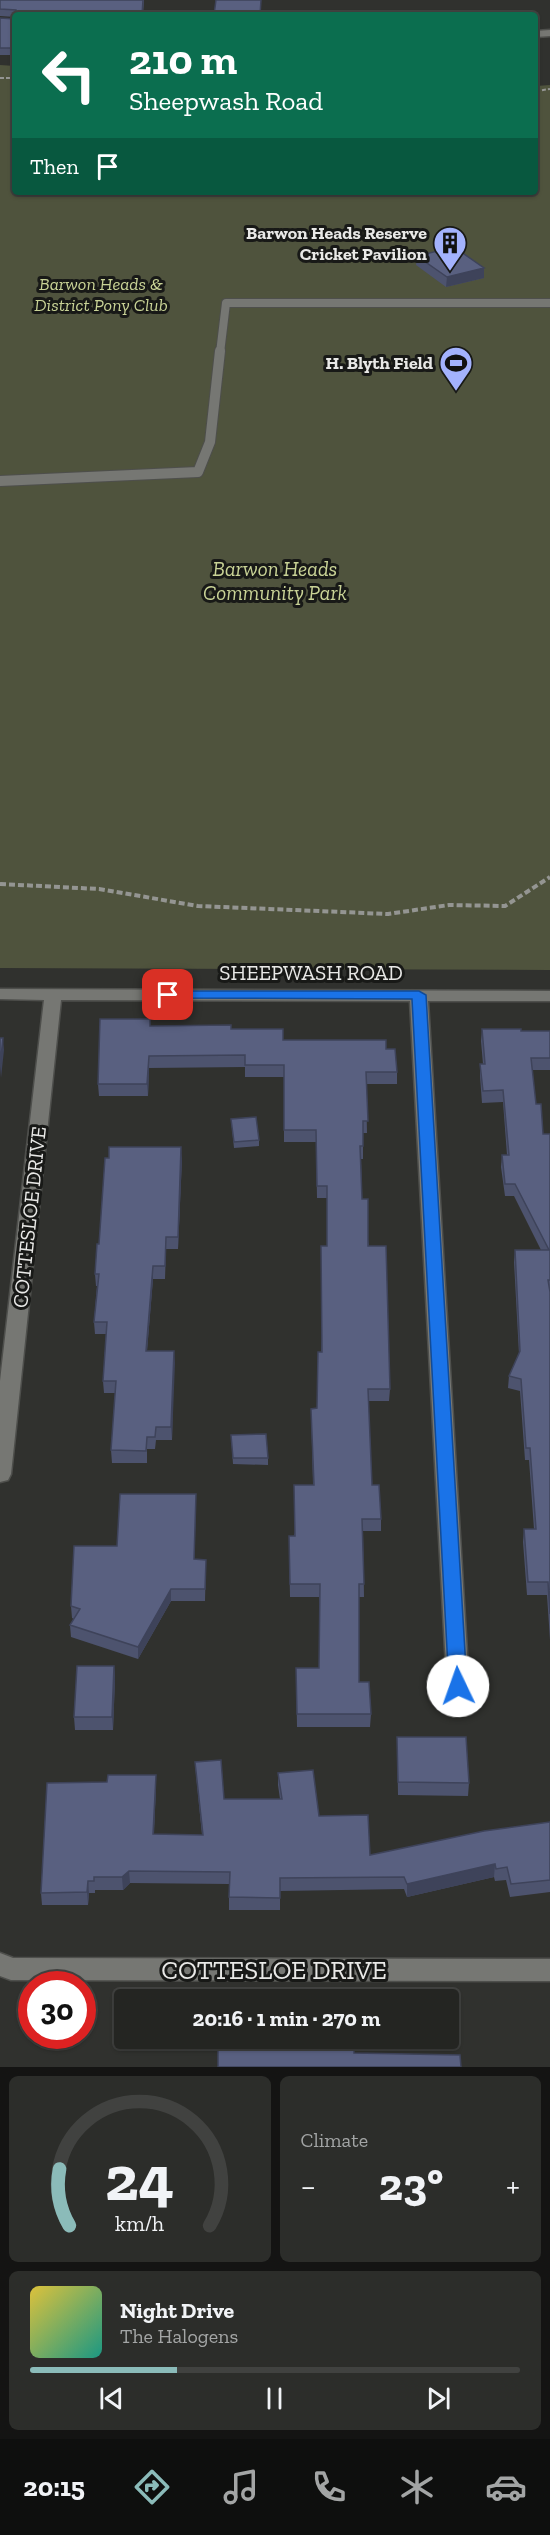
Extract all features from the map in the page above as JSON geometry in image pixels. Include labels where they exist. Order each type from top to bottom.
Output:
[{"type":"street","name":"SHEEPWASH ROAD","points":[[0,994],[550,996]]},
{"type":"street","name":"COTTESLOE DRIVE","points":[[0,1474],[53,995]]},
{"type":"street","points":[[419,995],[458,1686]]},
{"type":"street","name":"COTTESLOE DRIVE","points":[[0,1964],[11,1969],[550,1970]]},
{"type":"lane","points":[[0,481],[198,472],[210,442],[226,303],[550,303]]},
{"type":"path","points":[[0,884],[99,889],[198,906],[388,914],[449,905],[505,906],[550,877]]},
{"type":"green space","name":"Barwon Heads Community Park","points":[[0,65],[12,66],[12,195],[538,195],[538,86],[550,85],[550,970],[0,968]]},
{"type":"building","points":[[0,0],[143,0],[142,12],[16,12],[16,10],[0,9]]},
{"type":"building","points":[[216,0],[261,0],[260,12],[214,12]]},
{"type":"building","points":[[0,18],[12,19],[12,48],[0,48]]},
{"type":"building","points":[[454,247],[484,268],[447,277],[417,256]]},
{"type":"building","points":[[100,1019],[150,1019],[150,1026],[231,1025],[231,1029],[283,1029],[283,1040],[386,1040],[386,1049],[395,1049],[397,1072],[366,1072],[368,1121],[363,1121],[363,1146],[360,1146],[362,1199],[368,1199],[368,1246],[386,1246],[390,1389],[368,1389],[372,1485],[379,1485],[381,1519],[362,1519],[364,1584],[359,1584],[359,1682],[369,1682],[371,1714],[297,1714],[296,1668],[319,1668],[320,1584],[290,1584],[289,1536],[295,1536],[294,1485],[314,1485],[311,1409],[317,1408],[318,1352],[322,1352],[321,1246],[327,1246],[327,1186],[317,1186],[316,1130],[284,1130],[284,1065],[245,1065],[245,1055],[149,1056],[147,1084],[98,1084]]},
{"type":"building","points":[[482,1029],[550,1031],[550,1058],[531,1058],[536,1104],[541,1104],[543,1134],[550,1134],[550,1280],[548,1280],[550,1292],[550,1614],[548,1582],[528,1582],[524,1529],[536,1529],[530,1448],[526,1448],[521,1379],[509,1376],[520,1351],[515,1250],[549,1250],[515,1184],[505,1184],[502,1155],[509,1155],[503,1090],[483,1091],[480,1064],[485,1064]]},
{"type":"building","points":[[0,1038],[3,1038],[0,1066]]},
{"type":"building","points":[[256,1117],[259,1140],[234,1142],[231,1119]]},
{"type":"building","points":[[109,1147],[181,1147],[178,1237],[166,1237],[165,1266],[153,1266],[146,1351],[174,1351],[171,1427],[156,1427],[155,1437],[147,1437],[146,1451],[111,1450],[116,1381],[103,1381],[107,1322],[94,1322],[99,1274],[95,1274],[97,1244],[99,1244],[105,1158],[109,1158]]},
{"type":"building","points":[[266,1434],[268,1458],[233,1458],[231,1435]]},
{"type":"building","points":[[120,1494],[196,1494],[194,1559],[206,1560],[205,1589],[171,1589],[138,1647],[70,1625],[80,1609],[71,1606],[74,1546],[117,1546]]},
{"type":"building","points":[[77,1666],[114,1666],[112,1717],[74,1717]]},
{"type":"building","points":[[397,1737],[466,1737],[469,1783],[398,1782]]},
{"type":"building","points":[[221,1760],[224,1799],[282,1799],[278,1773],[313,1770],[319,1816],[368,1815],[370,1855],[484,1831],[550,1822],[550,1880],[511,1884],[507,1867],[496,1869],[495,1864],[407,1884],[404,1877],[280,1878],[280,1898],[229,1897],[230,1872],[129,1871],[122,1877],[94,1877],[94,1881],[88,1881],[87,1892],[41,1893],[47,1783],[107,1782],[108,1775],[156,1775],[153,1834],[203,1835],[195,1762]]},
{"type":"building","points":[[218,2049],[354,2049],[354,2053],[460,2055],[461,2067],[218,2067]]},
{"type":"place","name":"Barwon Heads Reserve Cricket Pavilion","points":[[450,272]]},
{"type":"place","name":"H. Blyth Field","points":[[456,392]]},
{"type":"route","points":[[168,995],[419,995],[458,1686]]},
{"type":"park label","name":"Barwon Heads & District Pony Club","points":[[101,294]]}]
